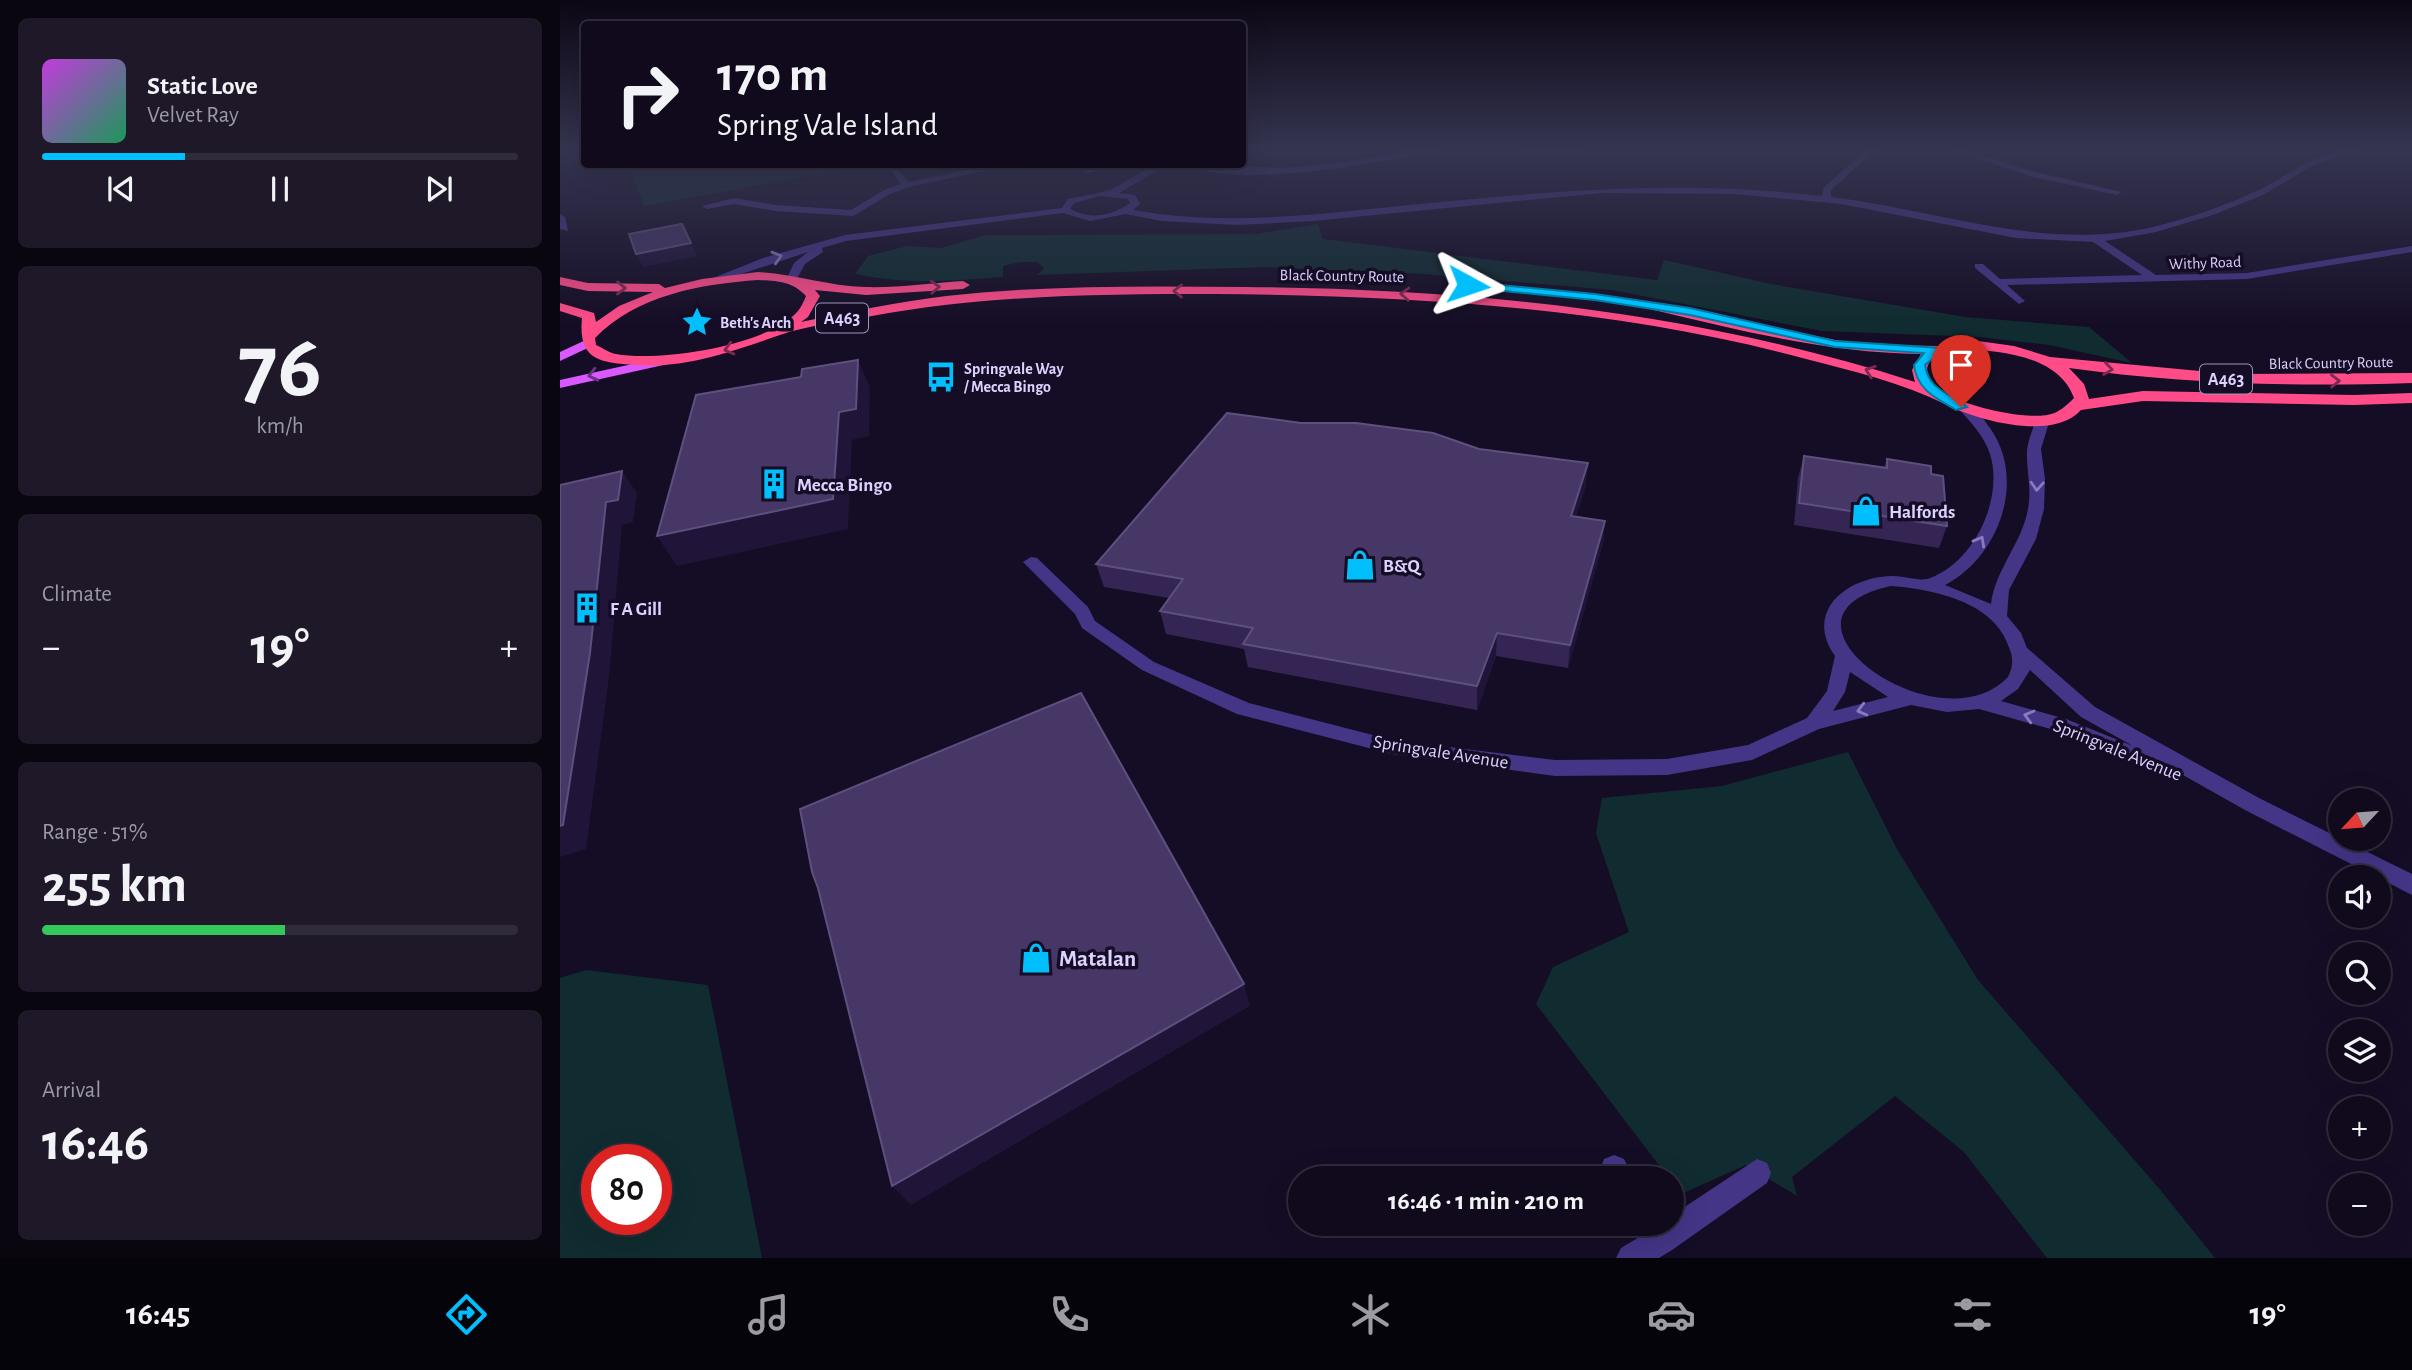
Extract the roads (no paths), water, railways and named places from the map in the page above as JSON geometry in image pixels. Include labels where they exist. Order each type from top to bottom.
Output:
[{"type":"highway","name":"A463","points":[[759,276],[791,280],[805,285],[813,296],[810,307],[802,316],[781,330],[733,348],[674,359],[616,358],[593,351],[588,339],[600,323],[627,307],[682,287],[713,280],[759,276]]},
{"type":"highway","name":"Black Country Route","points":[[805,285],[866,291],[1093,279],[1279,278],[1414,281],[1557,293]]},
{"type":"highway","name":"A463","points":[[560,281],[588,287],[682,287]]},
{"type":"highway","name":"Black Country Route","points":[[781,330],[903,307],[973,298],[1135,291],[1405,294],[1572,308],[1681,325],[1857,366],[1935,393]]},
{"type":"highway","name":"A463","points":[[1650,305],[1835,344],[1937,351],[1963,345],[2008,349],[2041,359],[2067,373],[2076,382],[2082,398],[2079,405],[2066,415],[2043,419],[2004,418],[1967,410],[1935,393]]},
{"type":"highway","points":[[560,307],[589,316],[588,339]]},
{"type":"highway","points":[[1935,393],[1927,386],[1919,372],[1923,359],[1937,351]]},
{"type":"highway","name":"Black Country Route","points":[[2041,359],[2143,374],[2243,380],[2336,382],[2412,378]]},
{"type":"highway","name":"Black Country Route","points":[[2079,405],[2143,396],[2354,400],[2412,397]]},
{"type":"main road","points":[[560,357],[588,339]]},
{"type":"main road","points":[[560,384],[674,359]]},
{"type":"street","points":[[765,207],[853,213],[872,222],[901,219]]},
{"type":"street","points":[[853,213],[863,207]]},
{"type":"street","points":[[1125,211],[1129,207]]},
{"type":"street","points":[[713,280],[796,251],[862,235],[1065,210],[1072,215],[1093,218],[1125,211],[1185,222],[1237,222],[1428,207]]},
{"type":"street","points":[[1881,207],[2031,236],[2096,239],[2140,232],[2223,207]]},
{"type":"street","points":[[930,215],[945,215]]},
{"type":"street","points":[[560,217],[565,229]]},
{"type":"street","points":[[791,280],[793,271],[812,254],[862,235]]},
{"type":"street","points":[[2096,239],[2155,279]]},
{"type":"street","name":"Withy Road","points":[[1998,282],[2247,276],[2412,249]]},
{"type":"street","points":[[1979,266],[2019,301]]},
{"type":"street","points":[[1930,585],[1962,567],[1980,545],[1999,489],[2000,466],[1994,445],[1983,424],[1967,410]]},
{"type":"street","points":[[1998,618],[2001,590],[2028,539],[2036,509],[2038,479],[2035,449],[2043,419]]},
{"type":"street","name":"Springvale Avenue","points":[[1031,562],[1082,611],[1088,624],[1148,666],[1244,709],[1392,747],[1555,768],[1667,766],[1752,752],[1814,723],[1910,698]]},
{"type":"street","points":[[1905,581],[1930,585],[1961,595],[1998,618],[2009,629],[2021,652],[2022,663],[2015,683],[1982,703],[1947,704],[1910,698],[1864,675],[1844,656],[1831,627],[1831,617],[1840,600],[1860,587],[1875,583],[1905,581]]},
{"type":"street","name":"Springvale Avenue","points":[[2021,652],[2088,712],[2252,804],[2412,885]]},
{"type":"street","name":"Springvale Avenue","points":[[1814,723],[1836,692],[1844,656]]},
{"type":"street","name":"Springvale Avenue","points":[[1982,703],[2059,724],[2252,804]]},
{"type":"street","points":[[1684,1216],[1757,1173]]},
{"type":"street","points":[[1631,1258],[1652,1236]]},
{"type":"place","name":"Beth's Arch","points":[[697,322]]},
{"type":"place","name":"Springvale Way / Mecca Bingo","points":[[941,377]]},
{"type":"place","name":"Mecca Bingo","points":[[774,484]]},
{"type":"place","name":"Halfords","points":[[1866,511]]},
{"type":"place","name":"B&Q","points":[[1360,565]]},
{"type":"place","name":"F A Gill","points":[[587,608]]},
{"type":"place","name":"Matalan","points":[[1036,958]]}]
